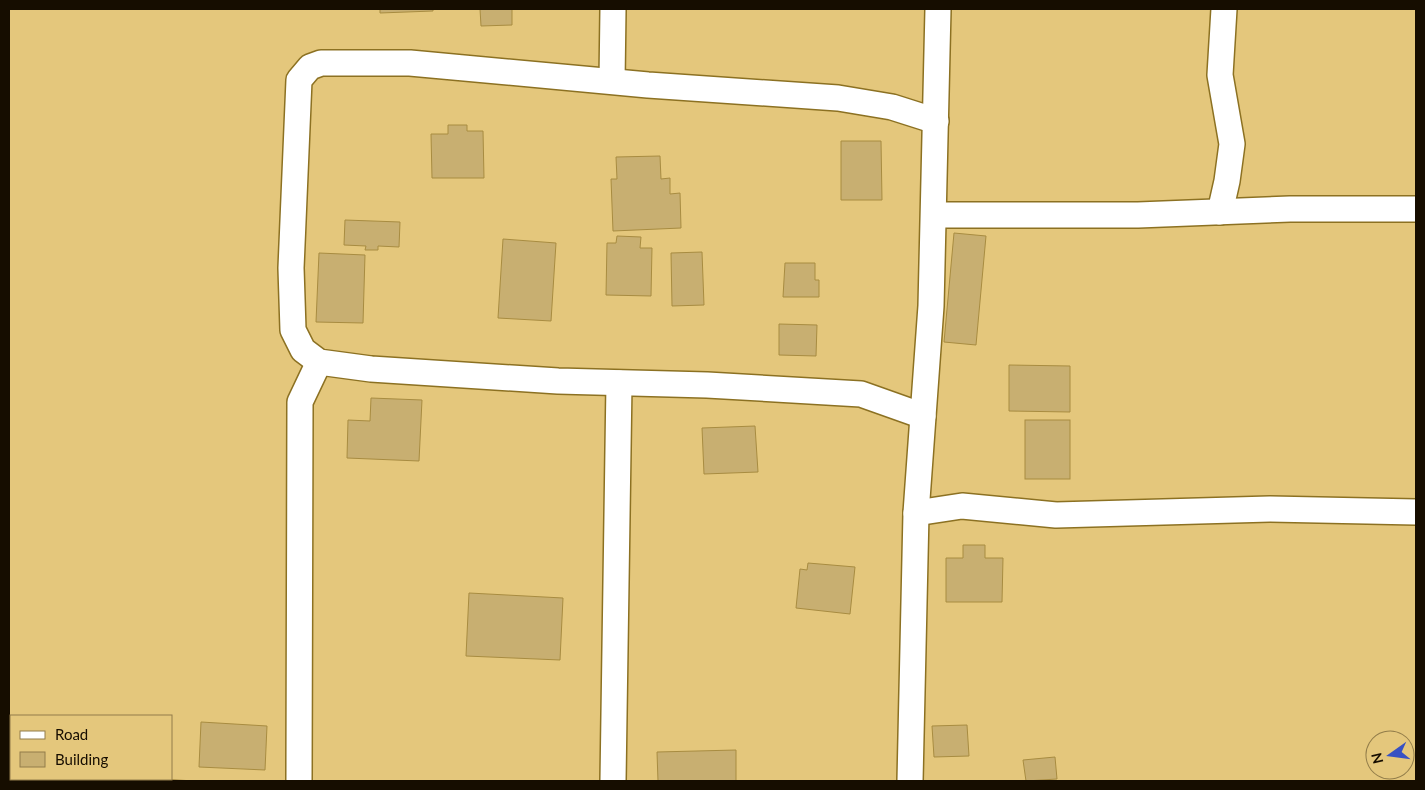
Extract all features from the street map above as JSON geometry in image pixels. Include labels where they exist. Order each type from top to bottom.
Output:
[{"type":"street","points":[[612,81],[613,9]]},
{"type":"street","points":[[910,781],[916,513],[931,306],[938,9]]},
{"type":"street","points":[[1220,212],[1227,181],[1232,144],[1220,76],[1224,9]]},
{"type":"street","points":[[923,416],[862,394],[707,385],[558,381],[371,370],[320,362],[303,350],[293,330],[291,268],[299,80],[310,67],[321,63],[410,62],[612,81],[838,98],[892,107],[936,121]]},
{"type":"street","points":[[934,215],[1138,215],[1290,209],[1416,209]]},
{"type":"street","points":[[299,781],[300,402],[320,362]]},
{"type":"street","points":[[613,781],[620,382]]},
{"type":"street","points":[[916,513],[962,506],[1056,515],[1270,509],[1416,512]]},
{"type":"building","points":[[380,9],[433,9],[433,11],[380,13]]},
{"type":"building","points":[[480,9],[512,9],[512,25],[481,26]]},
{"type":"building","points":[[448,125],[467,125],[467,131],[483,131],[484,178],[432,178],[431,134],[448,134]]},
{"type":"building","points":[[841,141],[881,141],[882,200],[841,200]]},
{"type":"building","points":[[660,156],[661,179],[670,178],[670,194],[680,193],[681,228],[613,231],[611,179],[617,179],[616,157]]},
{"type":"building","points":[[345,220],[400,222],[399,247],[378,246],[378,250],[365,250],[366,246],[344,245]]},
{"type":"building","points":[[954,233],[986,236],[976,345],[944,342]]},
{"type":"building","points":[[617,236],[641,237],[640,248],[652,248],[651,296],[606,295],[607,243],[616,243]]},
{"type":"building","points":[[503,239],[556,243],[551,321],[498,318]]},
{"type":"building","points":[[702,252],[704,305],[672,306],[671,253]]},
{"type":"building","points":[[319,253],[365,255],[363,323],[316,322]]},
{"type":"building","points":[[785,263],[815,263],[815,280],[819,280],[819,297],[783,297]]},
{"type":"building","points":[[779,324],[817,325],[816,356],[779,355]]},
{"type":"building","points":[[1009,365],[1070,366],[1070,412],[1009,411]]},
{"type":"building","points":[[371,398],[422,400],[419,461],[347,458],[348,420],[370,421]]},
{"type":"building","points":[[1025,420],[1070,420],[1070,479],[1025,479]]},
{"type":"building","points":[[755,426],[758,472],[704,474],[702,428]]},
{"type":"building","points":[[963,545],[985,545],[985,558],[1003,558],[1002,602],[946,602],[946,558],[963,558]]},
{"type":"building","points":[[808,563],[855,567],[850,614],[796,608],[800,569],[807,570]]},
{"type":"building","points":[[469,593],[563,598],[560,660],[466,656]]},
{"type":"building","points":[[201,722],[267,726],[265,770],[199,767]]},
{"type":"building","points":[[967,725],[969,756],[934,757],[932,726]]},
{"type":"building","points":[[736,750],[736,781],[658,781],[657,752]]},
{"type":"building","points":[[1055,757],[1057,779],[1026,781],[1023,760]]},
{"type":"building","points":[[172,780],[194,781],[162,781]]}]
